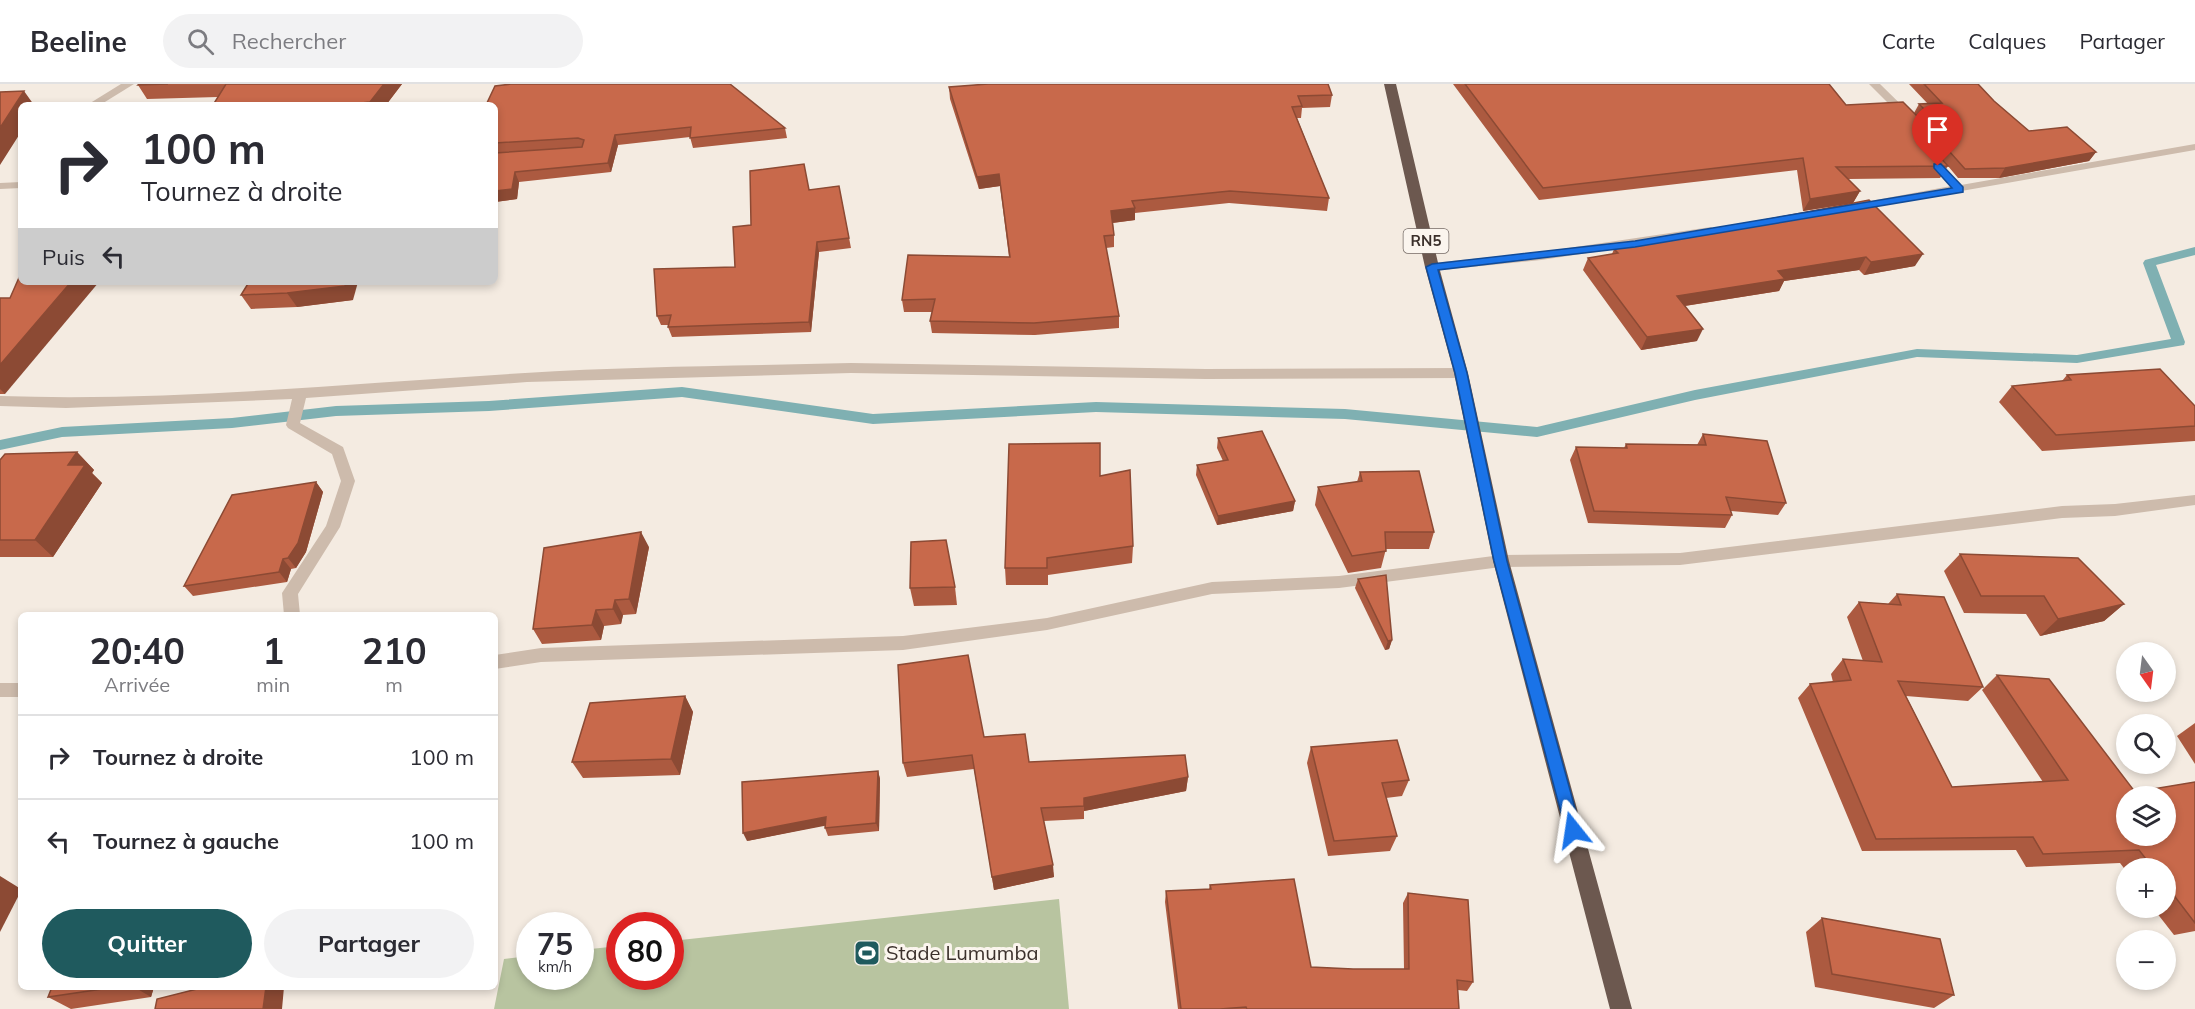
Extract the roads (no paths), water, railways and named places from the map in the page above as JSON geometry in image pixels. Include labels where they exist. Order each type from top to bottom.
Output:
[{"type":"highway","name":"RN5","points":[[1390,84],[1432,267],[1461,373],[1501,561],[1621,1009]]},
{"type":"street","points":[[97,102],[129,84]]},
{"type":"street","points":[[1875,84],[1928,137],[1927,154],[1960,190]]},
{"type":"street","points":[[1844,209],[2195,147]]},
{"type":"street","points":[[1432,267],[1635,244],[1728,228]]},
{"type":"street","points":[[0,401],[66,403],[300,394],[527,377],[851,368],[1206,374],[1461,373]]},
{"type":"street","points":[[292,612],[290,593],[333,526],[348,481],[338,451],[293,425],[300,394]]},
{"type":"street","points":[[498,661],[541,654],[903,643],[1047,624],[1212,588],[1339,582],[1501,561],[1680,559],[2062,512],[2115,510],[2195,500]]},
{"type":"street","points":[[0,690],[18,690]]},
{"type":"waterway","points":[[0,445],[62,432],[232,423],[336,411],[489,406],[682,392],[873,419],[1096,407],[1345,414],[1537,432],[1695,395],[1917,353],[2077,359],[2179,342],[2149,263],[2195,251]]},
{"type":"place","name":"Stade Lumumba","points":[[867,953]]}]
